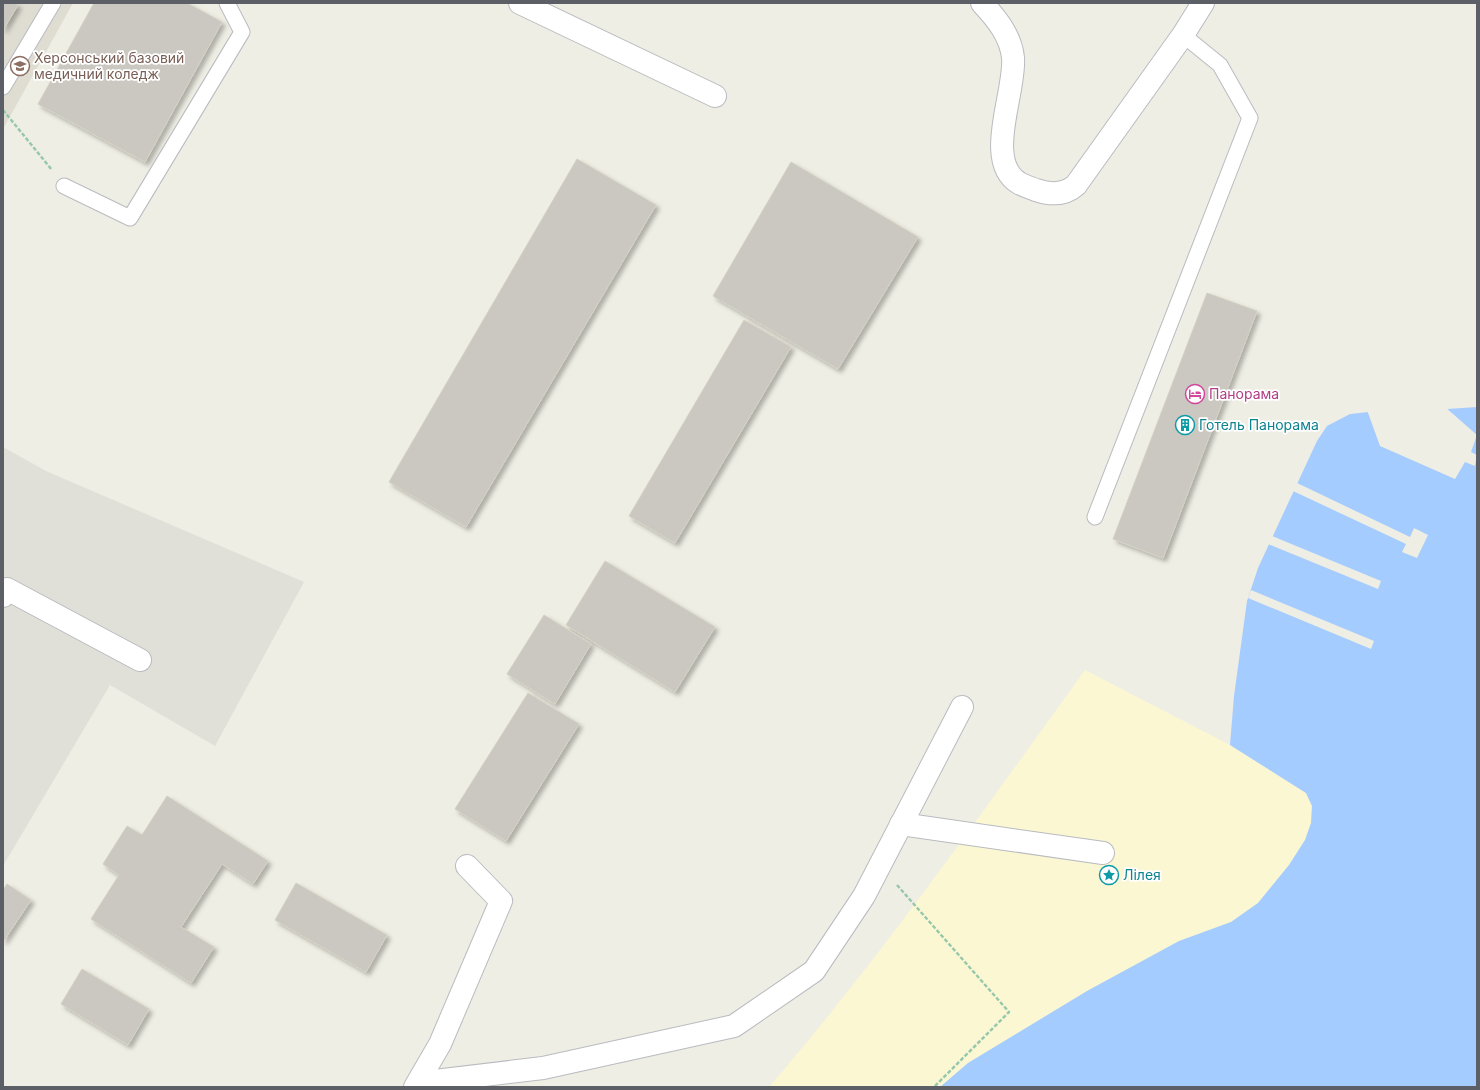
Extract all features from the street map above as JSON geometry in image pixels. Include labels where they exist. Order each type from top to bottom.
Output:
[{"type":"street","points":[[520,3],[715,96]]},
{"type":"street","points":[[982,3],[995,18],[1007,36],[1013,58],[1012,88],[1003,127],[1003,159],[1008,172],[1019,183],[1039,191],[1059,194],[1069,192],[1076,185],[1184,35],[1203,3]]},
{"type":"street","points":[[3,596],[7,589],[140,660]]},
{"type":"street","points":[[416,1085],[543,1068],[734,1026],[814,971],[864,896],[962,707]]},
{"type":"street","points":[[900,824],[1103,853]]},
{"type":"street","points":[[416,1085],[440,1044],[501,901],[467,866]]},
{"type":"lane","points":[[3,87],[53,3]]},
{"type":"lane","points":[[64,186],[130,218],[242,32],[227,3]]},
{"type":"lane","points":[[1095,518],[1250,118],[1220,65],[1184,35]]},
{"type":"path","points":[[3,110],[64,186]]},
{"type":"path","points":[[880,865],[1009,1012],[934,1087]]},
{"type":"shaded area","name":"Херсонський базовий медичний коледж","points":[[3,3],[73,3],[3,129]]},
{"type":"shaded area","points":[[3,447],[46,471],[304,582],[215,746],[110,685],[3,866]]},
{"type":"sand","name":"Лілея","points":[[1085,670],[1230,745],[1306,793],[1312,806],[1311,823],[1305,840],[1289,865],[1258,903],[1231,922],[1179,941],[1087,991],[968,1063],[940,1087],[769,1087],[852,986],[932,882]]},
{"type":"water","points":[[1477,407],[1477,1087],[940,1087],[968,1063],[1087,991],[1179,941],[1231,922],[1258,903],[1289,865],[1305,840],[1311,823],[1312,806],[1306,793],[1230,745],[1234,696],[1247,601],[1258,568],[1317,441],[1327,426],[1350,414],[1396,409],[1447,409]]},
{"type":"pier","points":[[1396,407],[1445,407],[1477,435],[1471,452],[1477,455],[1475,466],[1465,462],[1455,479],[1380,446],[1367,410]]},
{"type":"pier","points":[[1297,483],[1410,537],[1414,528],[1428,535],[1417,558],[1402,552],[1406,544],[1293,491]]},
{"type":"pier","points":[[1272,536],[1381,581],[1378,589],[1268,544]]},
{"type":"pier","points":[[1251,590],[1374,641],[1371,649],[1248,598]]},
{"type":"building","points":[[3,3],[14,3],[18,5],[3,30]]},
{"type":"building","points":[[94,3],[187,3],[222,22],[145,162],[38,104]]},
{"type":"building","points":[[577,159],[656,205],[466,527],[389,482]]},
{"type":"building","points":[[791,162],[918,237],[838,369],[713,296]]},
{"type":"building","name":"Готель Панорама","points":[[1207,293],[1257,311],[1163,558],[1113,539]]},
{"type":"building","points":[[744,320],[791,347],[675,543],[629,516]]},
{"type":"building","points":[[605,561],[715,627],[675,692],[566,625]]},
{"type":"building","points":[[544,615],[591,644],[555,704],[507,674]]},
{"type":"building","points":[[528,693],[579,724],[506,841],[455,809]]},
{"type":"building","points":[[167,796],[268,861],[253,884],[222,864],[181,927],[214,947],[191,983],[91,919],[119,875],[103,864],[127,826],[142,835]]},
{"type":"building","points":[[296,883],[387,935],[366,972],[275,920]]},
{"type":"building","points":[[7,884],[31,900],[3,942],[3,890]]},
{"type":"building","points":[[82,969],[149,1009],[128,1045],[61,1004]]},
{"type":"place","name":"Херсонський базовий медичний коледж","points":[[20,66]]},
{"type":"place","name":"Панорама","points":[[1195,394]]},
{"type":"place","name":"Готель Панорама","points":[[1185,425]]},
{"type":"place","name":"Лілея","points":[[1109,875]]}]
